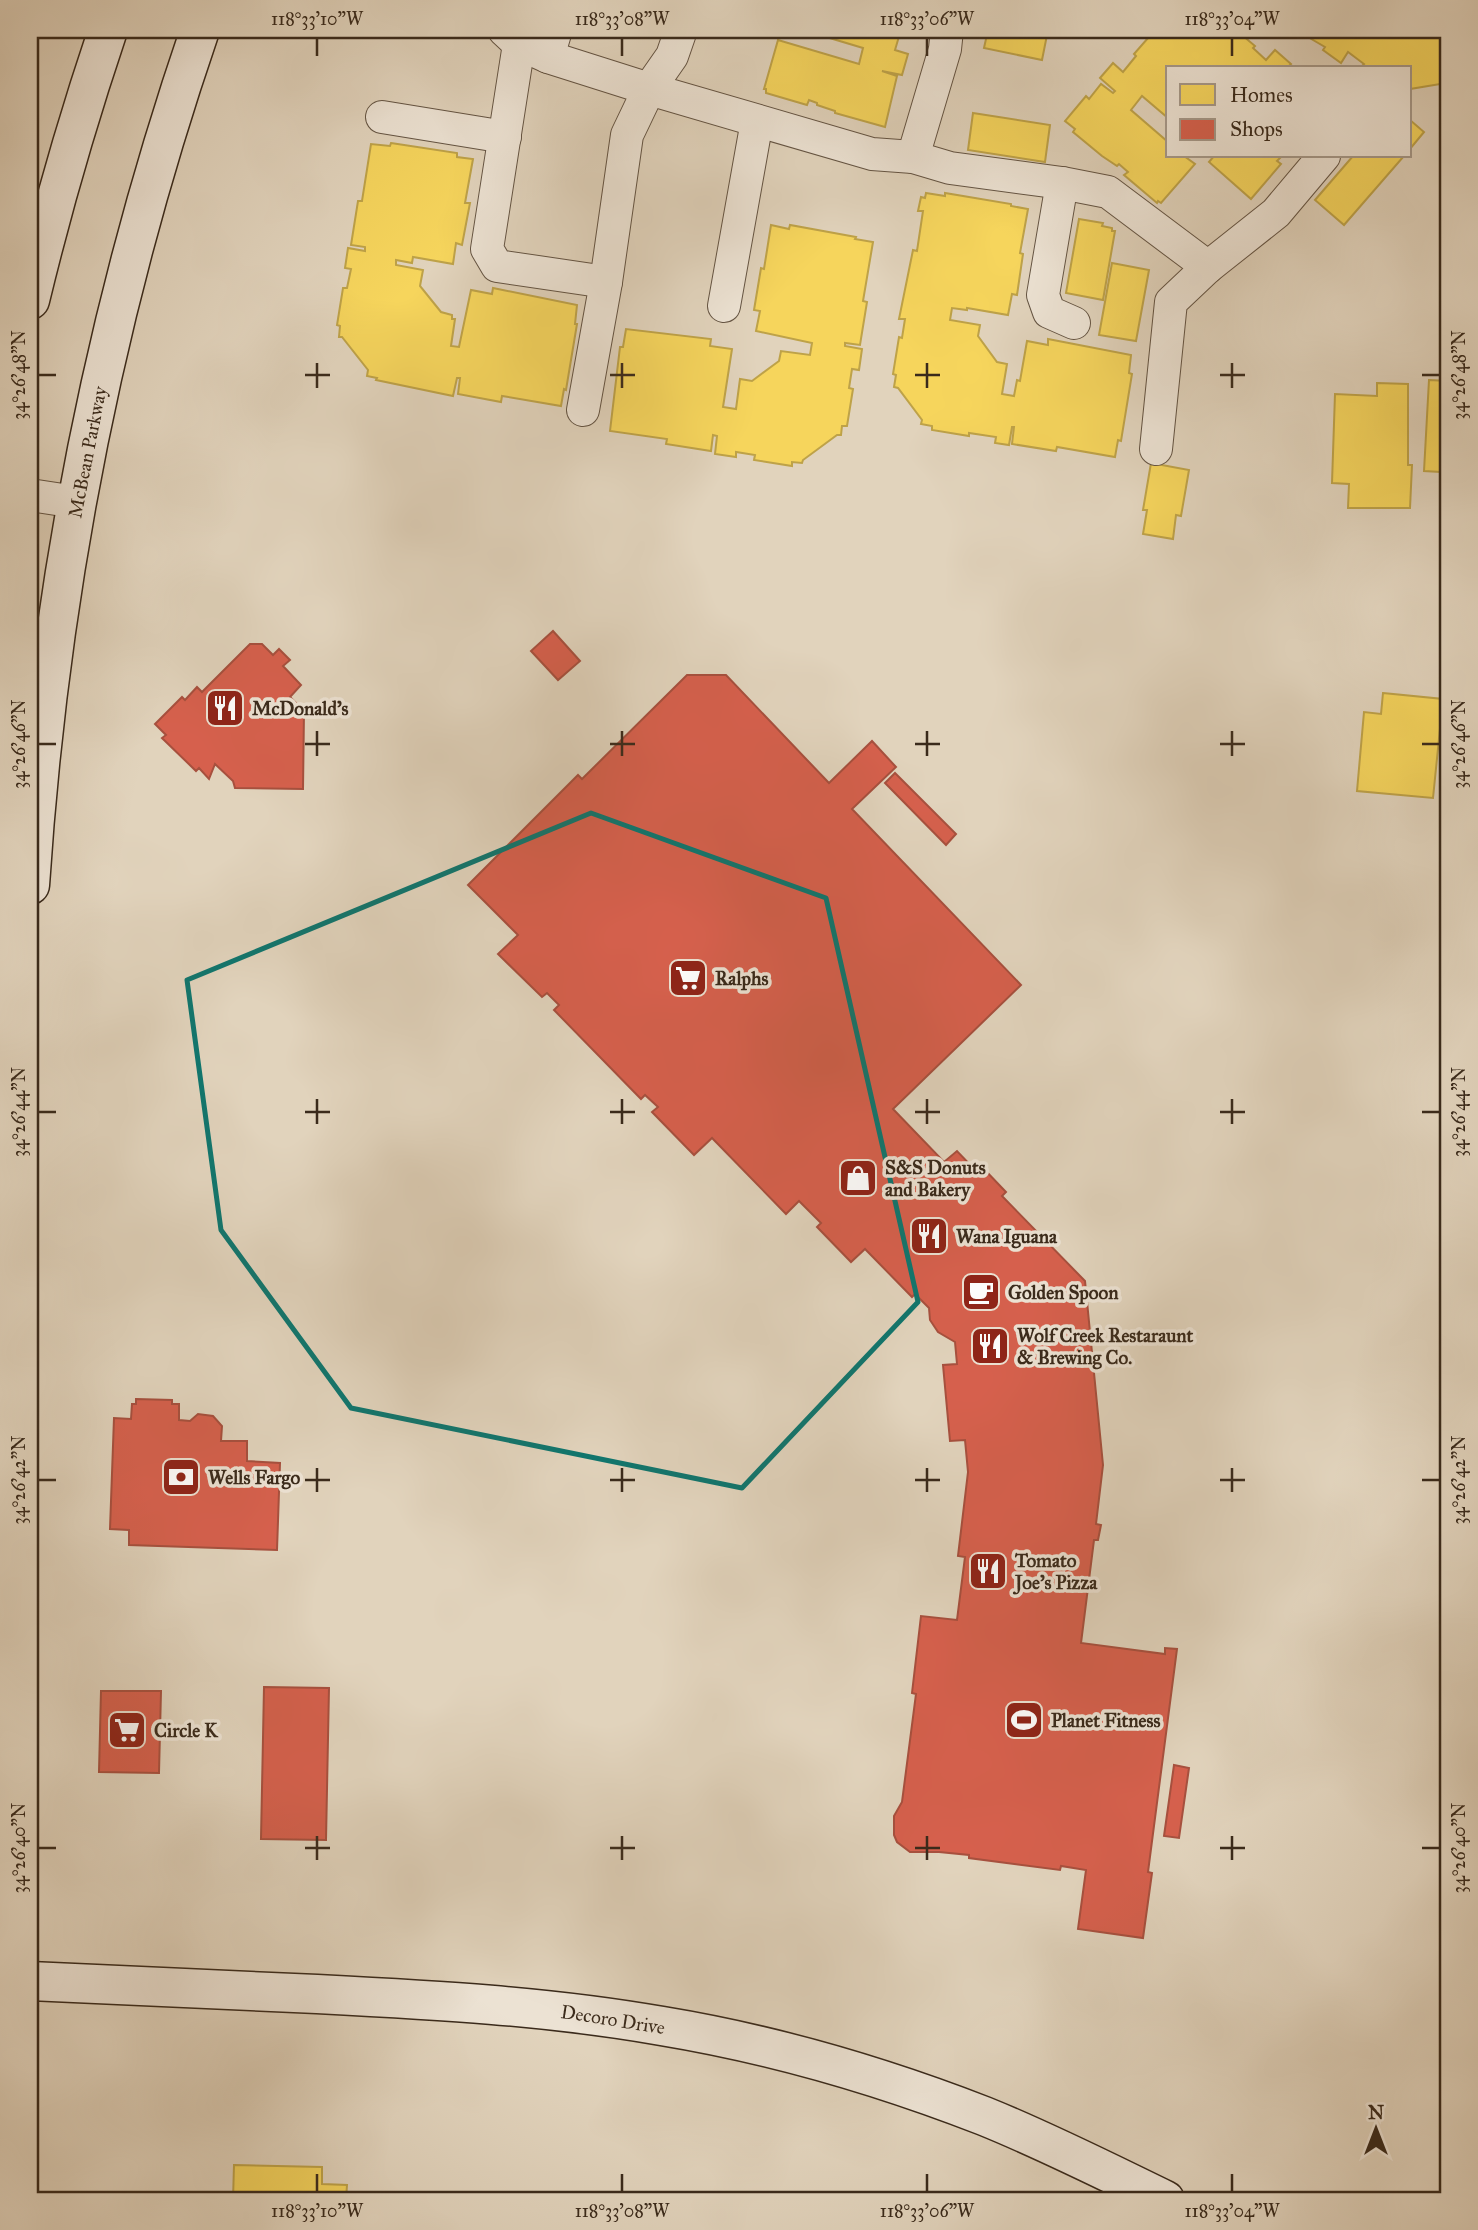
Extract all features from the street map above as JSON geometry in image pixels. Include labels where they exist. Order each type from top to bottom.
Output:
[{"type":"main road","points":[[30,300],[53,209],[108,30]]},
{"type":"main road","name":"McBean Parkway","points":[[30,885],[50,671],[76,502],[111,337],[142,215],[200,30]]},
{"type":"main road","name":"Decoro Drive","points":[[30,1981],[426,2000],[545,2009],[664,2026],[780,2051],[883,2080],[984,2116],[1082,2159],[1165,2200]]},
{"type":"street","points":[[583,410],[606,282],[627,135],[649,89],[672,56],[681,30]]},
{"type":"street","points":[[914,157],[945,49],[947,30]]},
{"type":"street","points":[[606,282],[497,266],[487,248],[505,137],[512,37],[552,43],[649,89],[872,154],[914,157],[950,168],[1108,192],[1208,267]]},
{"type":"street","points":[[383,117],[505,137]]},
{"type":"street","points":[[724,306],[757,121]]},
{"type":"street","points":[[1156,449],[1171,302],[1208,267],[1276,214],[1322,158]]},
{"type":"street","points":[[1062,183],[1043,295],[1049,312],[1074,323]]},
{"type":"street","points":[[30,495],[76,502]]},
{"type":"highlighted area","points":[[591,813],[826,898],[918,1302],[742,1488],[351,1408],[221,1230],[187,980]]},
{"type":"building: Homes","points":[[825,30],[906,30],[904,34],[900,33],[895,50],[908,54],[902,75],[882,71],[897,76],[885,127],[835,113],[809,100],[807,105],[766,93],[764,89],[778,40],[859,64],[863,48],[823,36]]},
{"type":"building: Homes","points":[[988,30],[1048,30],[1042,60],[984,48]]},
{"type":"building: Homes","points":[[1155,30],[1236,30],[1255,46],[1253,48],[1266,60],[1275,50],[1291,64],[1166,66],[1166,116],[1142,96],[1131,110],[1166,140],[1166,158],[1187,158],[1195,164],[1161,203],[1157,203],[1124,175],[1128,172],[1102,156],[1073,132],[1075,129],[1065,121],[1086,96],[1089,99],[1101,84],[1113,93],[1115,91],[1100,78],[1113,63],[1123,72],[1136,56],[1134,54]]},
{"type":"building: Homes","points":[[1296,30],[1448,30],[1448,84],[1412,89],[1412,66],[1362,66],[1364,64],[1348,52],[1341,63],[1323,50],[1325,47]]},
{"type":"building: Homes","points":[[973,113],[1050,125],[1045,162],[968,150]]},
{"type":"building: Homes","points":[[1412,122],[1424,132],[1412,147]]},
{"type":"building: Homes","points":[[391,143],[457,153],[457,157],[473,159],[465,203],[470,203],[462,245],[456,243],[453,264],[413,257],[412,263],[396,260],[396,265],[423,270],[420,286],[441,312],[452,315],[452,319],[455,319],[451,346],[459,347],[471,290],[492,294],[493,288],[577,305],[577,324],[561,406],[502,396],[501,402],[458,394],[460,378],[457,378],[453,396],[376,380],[377,378],[367,376],[368,370],[342,337],[339,337],[340,326],[337,325],[343,288],[347,288],[351,269],[345,268],[348,248],[365,251],[365,247],[351,245],[358,201],[362,201],[371,144],[390,146]]},
{"type":"building: Homes","points":[[1212,158],[1280,158],[1277,161],[1281,164],[1251,199],[1209,162]]},
{"type":"building: Homes","points":[[1351,158],[1402,158],[1344,225],[1315,200]]},
{"type":"building: Homes","points":[[926,193],[945,196],[945,193],[1028,209],[1020,253],[1023,254],[1017,295],[1012,294],[1008,315],[952,308],[950,320],[980,325],[978,336],[997,362],[1007,364],[1002,394],[1014,396],[1017,380],[1020,381],[1027,341],[1048,345],[1048,339],[1131,355],[1129,373],[1132,374],[1121,441],[1118,440],[1115,457],[1057,447],[1056,451],[1012,444],[1014,427],[1009,445],[995,443],[996,437],[932,430],[932,426],[921,424],[922,420],[898,388],[894,387],[896,375],[893,374],[905,319],[899,319],[913,250],[917,251],[923,211],[918,211],[921,197],[925,198]]},
{"type":"building: Homes","points":[[1079,219],[1103,223],[1102,226],[1115,231],[1103,300],[1066,293]]},
{"type":"building: Homes","points":[[771,225],[789,229],[790,225],[873,242],[863,301],[867,302],[860,345],[845,343],[845,346],[862,349],[859,370],[852,369],[849,388],[853,389],[847,426],[842,426],[841,435],[837,435],[802,463],[792,462],[792,466],[754,460],[755,455],[736,452],[736,457],[715,454],[717,436],[713,435],[711,451],[666,444],[667,439],[610,431],[620,347],[623,347],[626,329],[711,339],[710,346],[732,349],[723,407],[736,409],[740,379],[752,381],[779,361],[781,351],[810,355],[812,343],[756,331],[760,311],[754,310]]},
{"type":"building: Homes","points":[[1112,263],[1149,270],[1136,341],[1099,335]]},
{"type":"building: Homes","points":[[1429,380],[1448,381],[1448,494],[1441,494],[1441,472],[1424,471]]},
{"type":"building: Homes","points":[[1377,383],[1408,384],[1408,465],[1412,465],[1410,508],[1348,508],[1349,484],[1332,483],[1335,394],[1377,396]]},
{"type":"building: Homes","points":[[1151,463],[1189,470],[1181,516],[1176,515],[1173,539],[1143,534],[1147,510],[1143,510]]},
{"type":"building: Homes","points":[[1383,693],[1443,699],[1433,798],[1357,791],[1364,712],[1381,714]]},
{"type":"building: Homes","points":[[234,2165],[322,2167],[322,2184],[347,2185],[346,2200],[233,2200]]},
{"type":"building: Shops","points":[[553,631],[580,661],[558,680],[531,651]]},
{"type":"building: Shops","points":[[250,644],[262,644],[273,655],[279,649],[290,660],[283,666],[301,685],[290,697],[304,711],[303,789],[235,788],[233,781],[215,764],[209,779],[199,768],[196,771],[162,738],[166,735],[155,724],[182,697],[185,700],[197,687],[202,692]]},
{"type":"building: Shops","points":[[687,675],[726,675],[829,783],[872,741],[896,767],[852,809],[1021,985],[893,1109],[944,1162],[957,1151],[978,1173],[983,1168],[1006,1192],[1002,1196],[1085,1281],[1103,1465],[1096,1524],[1101,1525],[1098,1540],[1094,1540],[1081,1643],[1165,1654],[1165,1648],[1177,1649],[1148,1872],[1152,1873],[1143,1938],[1078,1929],[1086,1870],[1061,1866],[1060,1870],[969,1858],[969,1855],[910,1852],[897,1842],[894,1835],[894,1816],[902,1802],[916,1694],[912,1693],[921,1616],[957,1620],[965,1557],[958,1556],[968,1472],[965,1440],[950,1441],[943,1365],[957,1364],[955,1342],[938,1332],[930,1320],[929,1308],[915,1294],[912,1297],[865,1249],[851,1262],[817,1227],[821,1223],[799,1201],[786,1214],[712,1138],[694,1155],[652,1112],[658,1107],[645,1095],[641,1099],[554,1010],[559,1005],[547,993],[542,997],[498,954],[518,935],[468,885],[578,775],[582,779]]},
{"type":"building: Shops","points":[[895,773],[956,834],[946,845],[885,783]]},
{"type":"building: Shops","points":[[136,1399],[172,1400],[172,1404],[179,1404],[179,1420],[190,1421],[198,1414],[213,1416],[222,1426],[221,1441],[247,1441],[247,1461],[280,1463],[277,1550],[129,1545],[129,1530],[110,1529],[114,1418],[131,1419],[132,1404],[136,1404]]},
{"type":"building: Shops","points":[[264,1687],[329,1688],[326,1840],[261,1839]]},
{"type":"building: Shops","points":[[101,1691],[161,1691],[159,1773],[99,1772]]},
{"type":"building: Shops","points":[[1174,1765],[1189,1768],[1179,1838],[1164,1836]]},
{"type":"place","name":"McDonald's","points":[[225,708]]},
{"type":"place","name":"Ralphs","points":[[688,978]]},
{"type":"place","name":"S&S Donuts and Bakery","points":[[858,1178]]},
{"type":"place","name":"Wana Iguana","points":[[929,1236]]},
{"type":"place","name":"Golden Spoon","points":[[981,1292]]},
{"type":"place","name":"Wolf Creek Restaraunt & Brewing Co.","points":[[990,1346]]},
{"type":"place","name":"Wells Fargo","points":[[181,1477]]},
{"type":"place","name":"Tomato Joe's Pizza","points":[[988,1571]]},
{"type":"place","name":"Planet Fitness","points":[[1024,1720]]},
{"type":"place","name":"Circle K","points":[[127,1730]]}]
